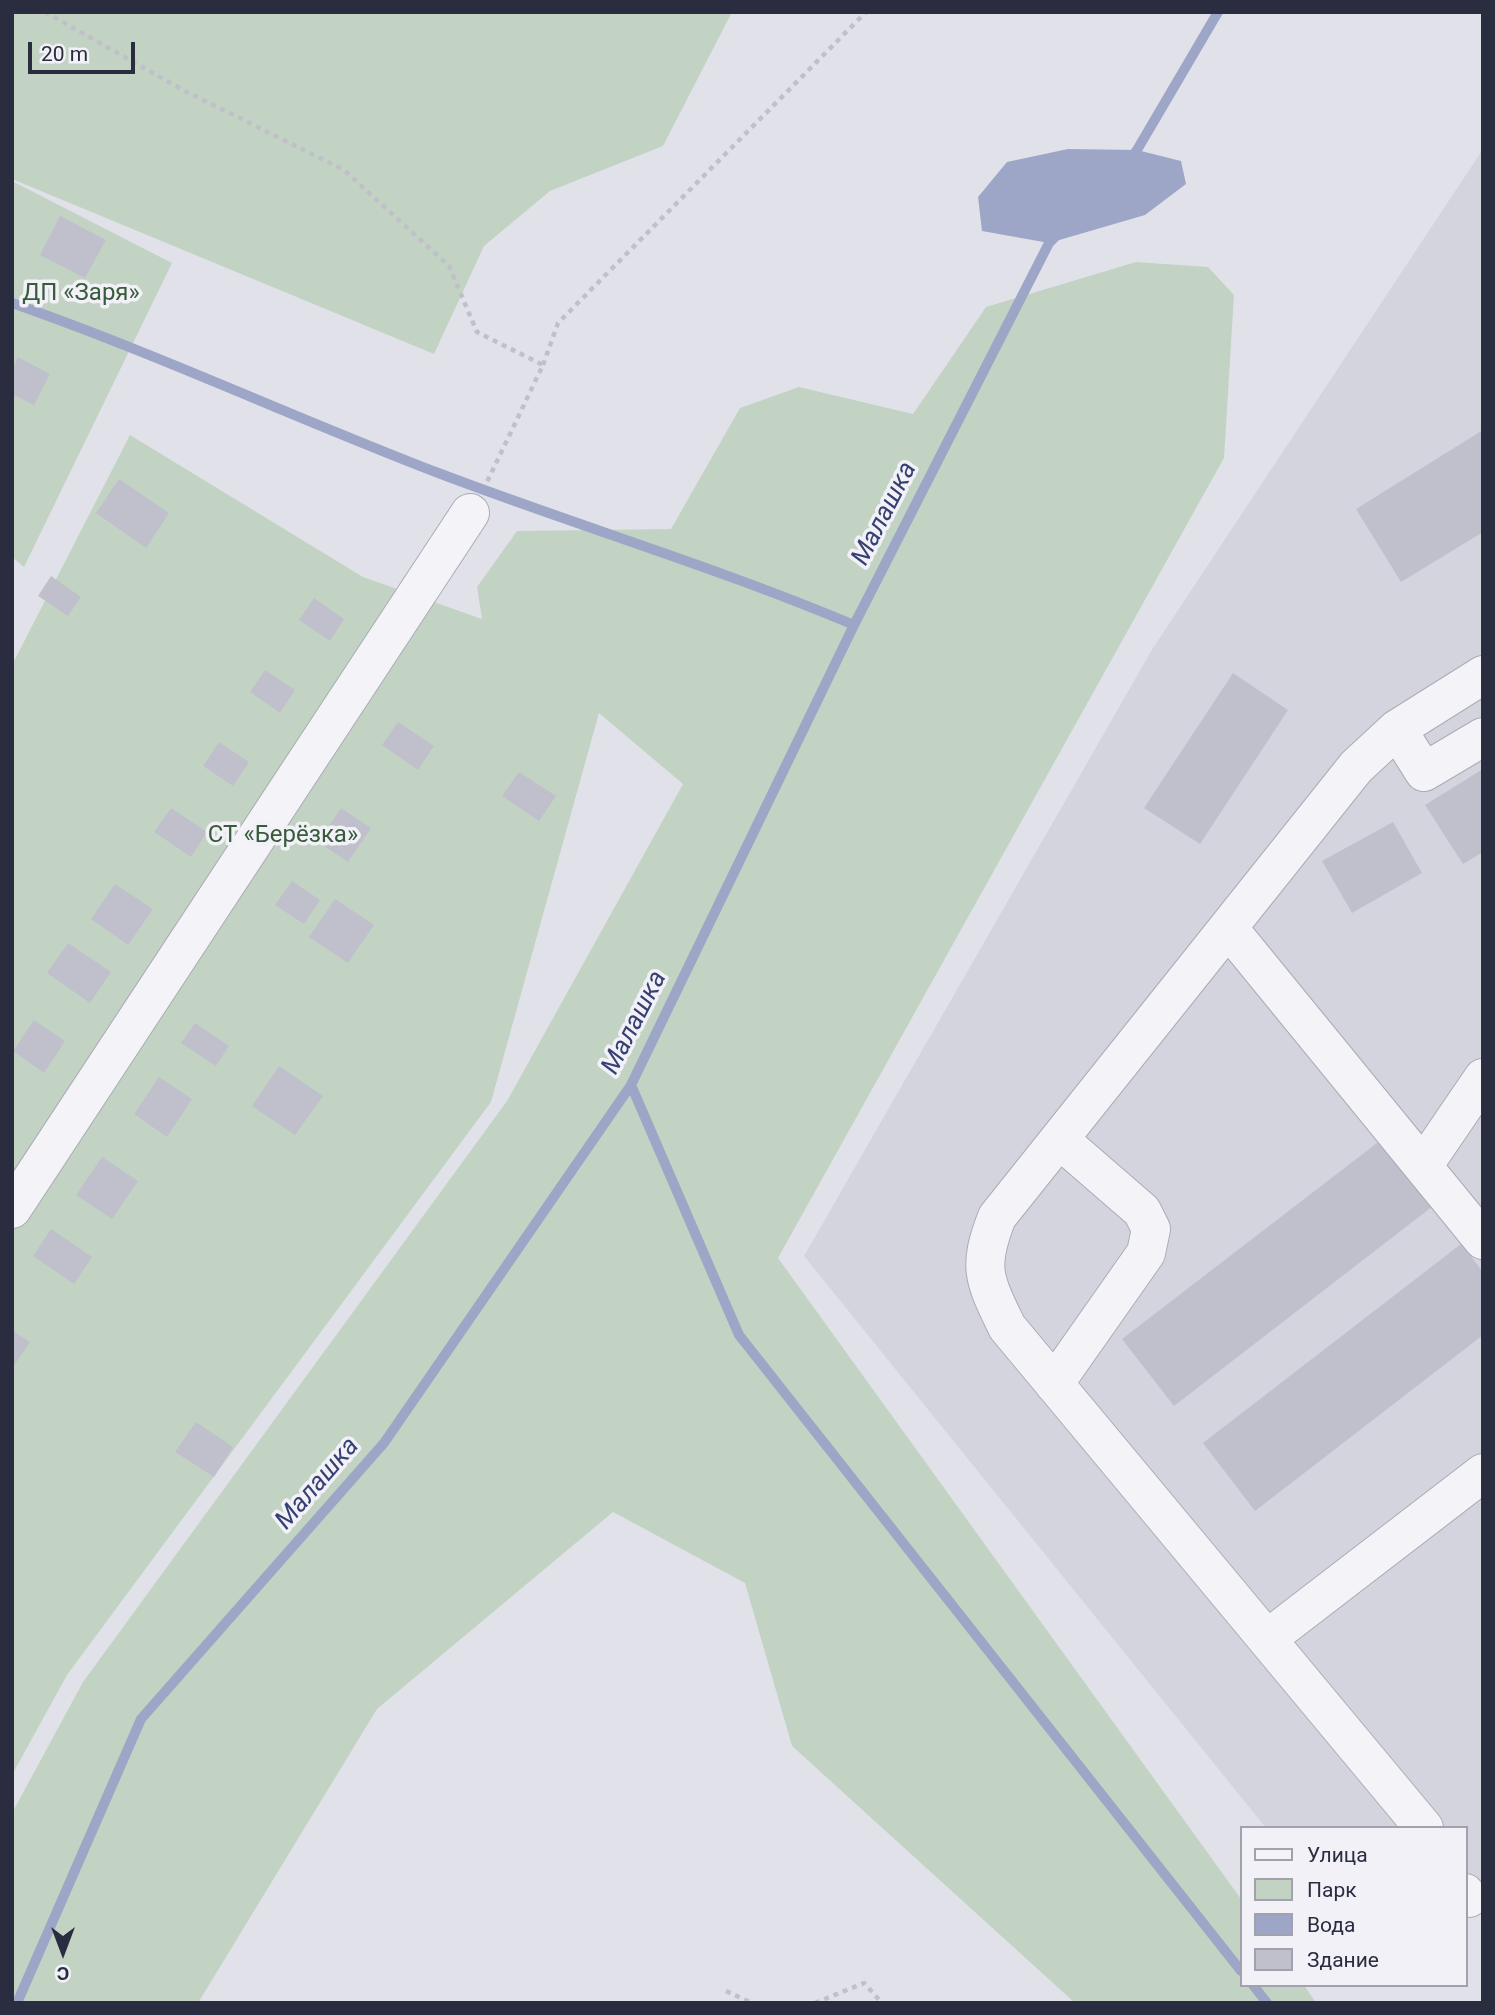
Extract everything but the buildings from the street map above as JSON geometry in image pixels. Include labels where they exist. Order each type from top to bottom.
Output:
[{"type":"street","points":[[12,1209],[470,513]]},
{"type":"street","points":[[1422,1826],[1007,1327],[987,1285],[985,1248],[997,1217],[1356,767],[1397,729],[1483,675]]},
{"type":"street","points":[[1397,729],[1424,772],[1483,737]]},
{"type":"street","points":[[1229,929],[1483,1240]]},
{"type":"street","points":[[1423,1166],[1483,1078]]},
{"type":"street","points":[[1054,1384],[1146,1253],[1151,1229],[1142,1211],[1060,1139]]},
{"type":"street","points":[[1266,1639],[1483,1473]]},
{"type":"path","points":[[46,12],[185,91],[344,170],[449,267],[477,332],[543,365]]},
{"type":"path","points":[[508,442],[543,365],[558,323],[866,12]]},
{"type":"path","points":[[816,2003],[864,1983],[882,2003]]},
{"type":"path","points":[[726,1991],[752,2003]]},
{"type":"shaded area","points":[[1483,149],[1483,1891],[1467,1899],[1467,1826],[1264,1826],[804,1256],[1153,648]]},
{"type":"green space","points":[[12,12],[732,12],[663,146],[550,191],[484,246],[434,354],[12,179]]},
{"type":"green space","name":"ДП «Заря»","points":[[12,181],[172,263],[24,567],[12,557]]},
{"type":"green space","name":"СТ «Берёзка»","points":[[1136,262],[1208,267],[1234,295],[1224,458],[778,1258],[1240,1898],[1240,1987],[1305,1987],[1316,2003],[1075,2003],[792,1746],[745,1583],[613,1512],[377,1709],[198,2003],[12,2003],[12,1813],[83,1682],[507,1101],[683,784],[599,713],[491,1102],[67,1675],[12,1775],[12,665],[130,435],[363,577],[482,619],[477,587],[517,531],[671,529],[740,408],[799,387],[913,414],[986,307]]},
{"type":"water","points":[[1068,149],[1137,150],[1181,161],[1186,184],[1145,215],[1049,243],[982,231],[978,197],[1007,162]]},
{"type":"waterway","name":"Малашка","points":[[1130,159],[1218,12]]},
{"type":"waterway","name":"Малашка","points":[[17,2003],[141,1719],[384,1443],[631,1085],[854,625],[1049,243],[1058,234]]},
{"type":"waterway","points":[[12,303],[441,474],[752,585],[854,625]]},
{"type":"waterway","points":[[631,1085],[739,1335],[1240,1970]]},
{"type":"waterway","points":[[1255,1987],[1267,2003]]}]
